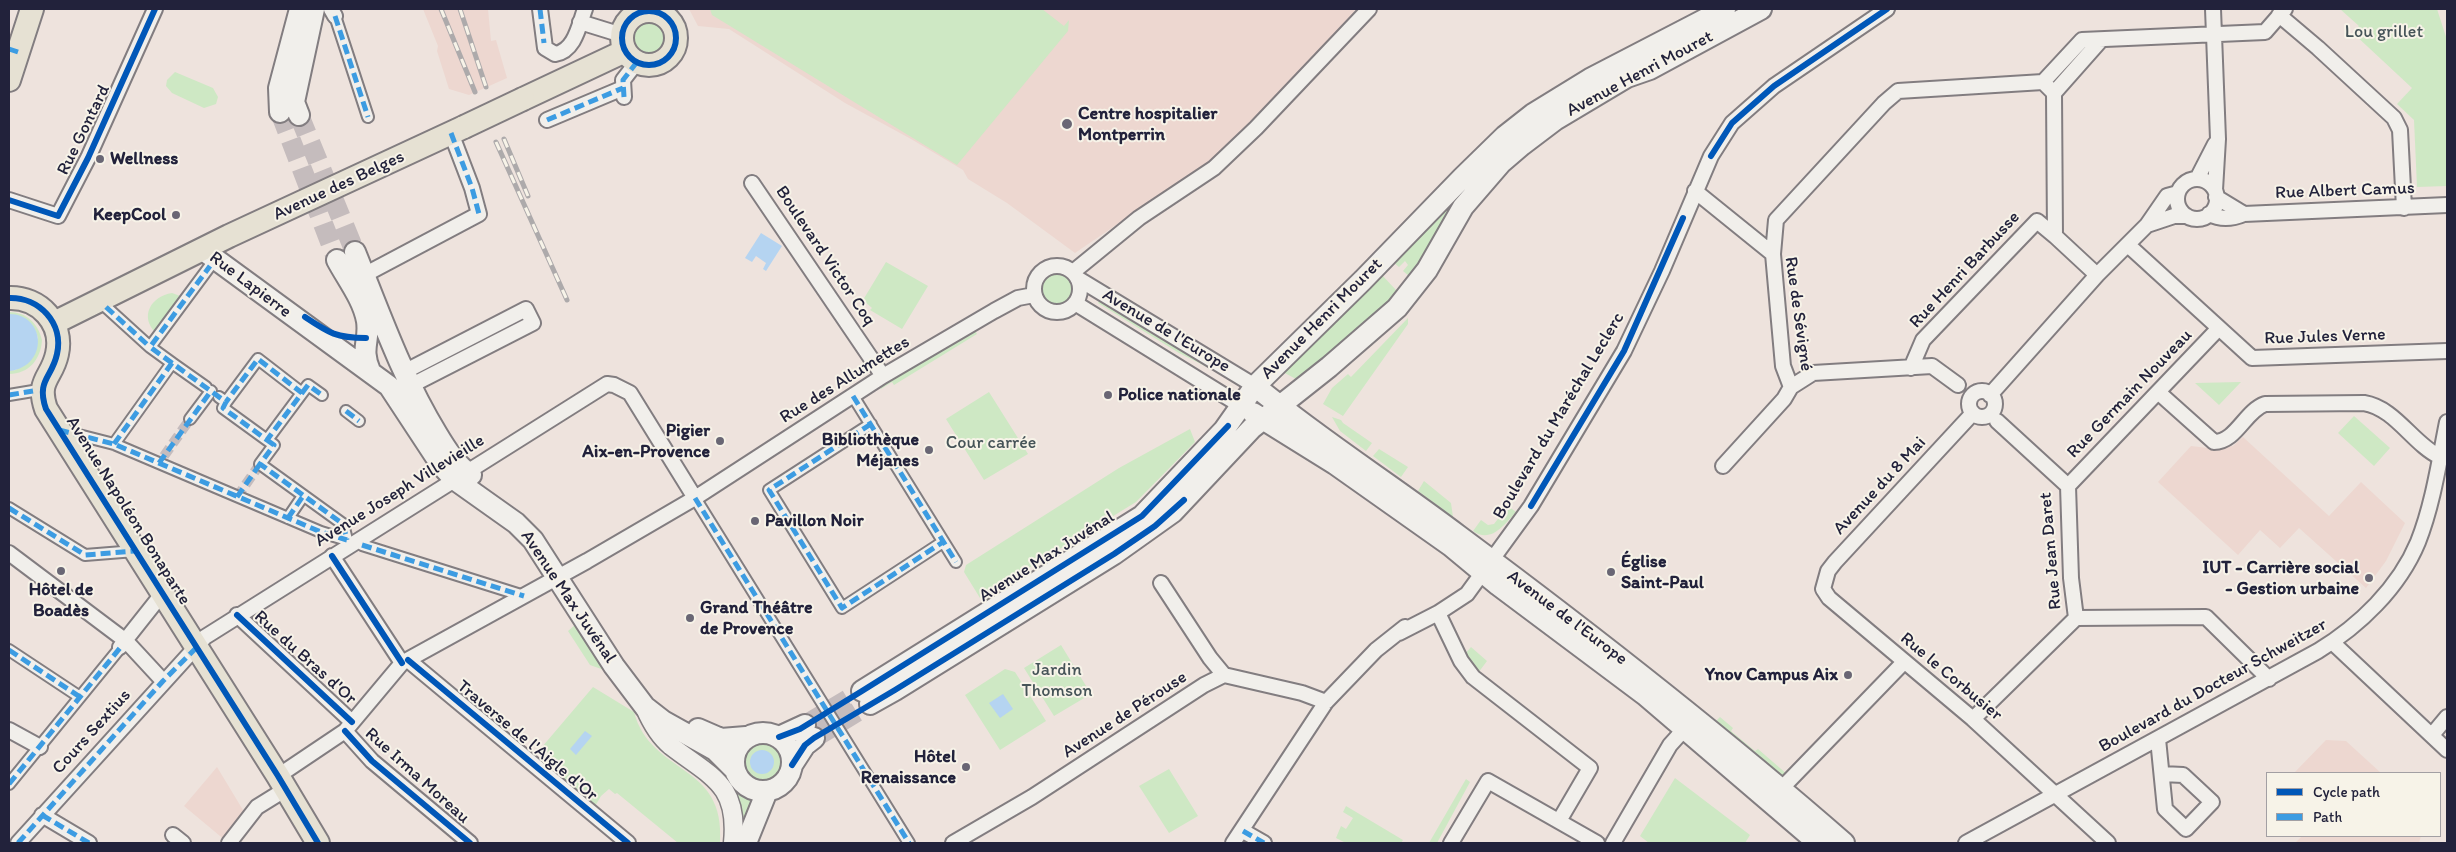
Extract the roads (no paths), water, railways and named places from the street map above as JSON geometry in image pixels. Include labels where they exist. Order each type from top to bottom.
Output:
[{"type":"main road","points":[[9,80],[13,50],[32,9]]},
{"type":"main road","points":[[300,9],[279,88],[290,113],[314,9]]},
{"type":"main road","name":"Avenue Henri Mouret","points":[[1242,407],[1255,386],[1506,136],[1559,96],[1725,9]]},
{"type":"main road","name":"Avenue Henri Mouret","points":[[1263,420],[1329,367],[1397,308],[1427,270],[1463,207],[1501,163],[1522,145],[1555,120],[1628,77],[1650,69],[1761,9]]},
{"type":"main road","points":[[654,10],[670,19],[677,36],[674,50],[666,59],[657,64],[647,65],[628,49],[624,26],[636,13],[654,10]]},
{"type":"main road","name":"Avenue des Belges","points":[[54,323],[206,258],[458,130],[628,49]]},
{"type":"main road","name":"Avenue Max Juvénal","points":[[460,475],[407,379],[364,275],[346,256],[367,322],[364,358],[370,371],[389,386],[398,397],[441,466],[460,475],[533,540],[563,575],[642,690],[658,707],[707,734],[721,739],[746,737]]},
{"type":"main road","name":"Rue Lapierre","points":[[206,258],[370,371]]},
{"type":"main road","points":[[9,298],[22,298],[39,306],[54,323],[58,340],[57,354],[38,389]]},
{"type":"main road","name":"Avenue de l'Europe","points":[[1255,386],[1279,406],[1402,493],[1488,567],[1690,723],[1781,789],[1844,843]]},
{"type":"main road","name":"Avenue Napoléon Bonaparte","points":[[38,389],[59,430],[282,782],[318,843]]},
{"type":"main road","name":"Avenue de l'Europe","points":[[1242,407],[1335,464],[1451,546],[1488,567]]},
{"type":"main road","name":"Avenue Max Juvénal","points":[[1242,407],[1224,430],[1142,516],[866,697],[904,685],[1155,526],[1173,512],[1252,428],[1263,420]]},
{"type":"main road","name":"Avenue Max Juvénal","points":[[563,575],[614,666],[645,707],[663,721],[715,750],[734,769]]},
{"type":"main road","name":"Avenue de l'Europe","points":[[1690,723],[1818,843]]},
{"type":"main road","points":[[779,737],[810,732],[805,745],[782,785],[767,791],[756,791],[746,786],[738,778],[734,769],[735,751],[746,737],[762,732],[779,737],[787,744],[791,754],[792,765]]},
{"type":"main road","points":[[746,843],[767,791]]},
{"type":"street","name":"Rue Gontard","points":[[9,200],[58,216],[88,158],[155,9]]},
{"type":"street","points":[[540,9],[545,48],[555,54],[566,51],[571,44],[585,9]]},
{"type":"street","points":[[1075,275],[1139,218],[1214,168],[1256,128],[1368,9]]},
{"type":"street","name":"Boulevard du Maréchal Leclerc","points":[[1399,633],[1438,613],[1467,594],[1531,506],[1624,351],[1664,266],[1711,156],[1732,123],[1774,86],[1887,9]]},
{"type":"street","points":[[2147,225],[2174,216],[2200,218],[2210,214],[2214,209],[2218,139],[2214,9]]},
{"type":"street","points":[[1773,254],[1776,220],[1884,103],[1898,91],[2043,82],[2082,40],[2100,41],[2265,32],[2282,12],[2394,118],[2400,130],[2404,208]]},
{"type":"street","points":[[333,13],[368,117]]},
{"type":"street","points":[[547,120],[623,92],[628,49],[580,22]]},
{"type":"street","points":[[2100,41],[2054,93],[2055,236],[2097,275],[2147,225],[2167,196],[2178,193]]},
{"type":"street","points":[[2043,82],[2054,93]]},
{"type":"street","points":[[364,275],[479,214],[458,130]]},
{"type":"street","points":[[1370,259],[1492,142],[1506,136]]},
{"type":"street","points":[[2197,179],[2218,139]]},
{"type":"street","points":[[2187,216],[2178,206],[2178,193],[2184,183],[2197,179],[2206,181],[2216,193],[2244,214]]},
{"type":"street","name":"Boulevard Victor Coq","points":[[752,183],[883,376]]},
{"type":"street","name":"Rue de Sévigné","points":[[1695,191],[1773,254],[1783,366],[1791,387]]},
{"type":"street","name":"Rue Albert Camus","points":[[2210,214],[2218,219],[2235,218],[2244,214],[2404,208],[2447,204]]},
{"type":"street","name":"Rue Henri Barbusse","points":[[1911,368],[1923,340],[2037,221],[2055,236]]},
{"type":"street","name":"Rue Jules Verne","points":[[2128,245],[2252,358],[2447,351]]},
{"type":"street","points":[[150,347],[206,258]]},
{"type":"street","points":[[1058,266],[1075,275],[1080,291],[1075,303],[1066,310],[1051,311],[1043,308],[1034,289],[1042,270],[1058,266]]},
{"type":"street","name":"Avenue de l'Europe","points":[[1075,275],[1255,386]]},
{"type":"street","name":"Avenue du 8 Mai","points":[[1823,588],[1828,571],[1835,562],[1973,413],[1969,403],[1972,397],[1983,392],[1990,395],[2097,275]]},
{"type":"street","name":"Rue des Allumettes","points":[[405,662],[563,575],[695,498],[883,376],[1034,289]]},
{"type":"street","name":"Avenue de l'Europe","points":[[1075,303],[1242,407]]},
{"type":"street","points":[[59,430],[114,444],[161,460],[288,518],[321,532],[347,540],[343,524],[260,464],[274,445],[223,408],[215,394],[150,347],[106,307]]},
{"type":"street","points":[[526,309],[533,323],[407,379],[526,309]]},
{"type":"street","name":"Rue Germain Nouveau","points":[[2068,486],[2219,328]]},
{"type":"street","points":[[366,338],[383,342],[394,350]]},
{"type":"street","points":[[190,419],[215,394],[258,360],[302,393]]},
{"type":"street","points":[[114,444],[172,363]]},
{"type":"street","points":[[1724,466],[1784,399],[1791,387],[1813,373],[1932,366],[1958,385]]},
{"type":"street","name":"Avenue Joseph Villevieille","points":[[196,648],[205,637],[237,615],[607,384],[630,393],[695,498]]},
{"type":"street","points":[[268,440],[308,385],[322,395]]},
{"type":"street","points":[[9,395],[38,389]]},
{"type":"street","points":[[2158,392],[2214,442],[2220,442],[2229,437],[2258,406],[2265,404],[2372,404],[2383,410],[2426,450],[2440,457]]},
{"type":"street","points":[[853,396],[956,562]]},
{"type":"street","points":[[346,412],[359,421]]},
{"type":"street","name":"Rue Jean Daret","points":[[1997,421],[2068,486],[2071,578],[2076,618]]},
{"type":"street","name":"Boulevard du Docteur Schweitzer","points":[[1966,843],[2332,642],[2372,609],[2397,578],[2412,554],[2422,529],[2447,422]]},
{"type":"street","points":[[871,424],[769,490],[842,608],[943,542]]},
{"type":"street","points":[[288,518],[304,496]]},
{"type":"street","points":[[695,498],[910,843]]},
{"type":"street","points":[[9,508],[85,555],[135,551]]},
{"type":"street","points":[[362,545],[524,596]]},
{"type":"street","points":[[9,553],[123,644],[163,681]]},
{"type":"street","name":"Traverse de l'Aigle d'Or","points":[[332,556],[405,662],[628,843]]},
{"type":"street","points":[[1233,843],[1243,831],[1326,702],[1376,650],[1423,612],[1488,567]]},
{"type":"street","points":[[1161,582],[1210,658],[1224,676],[1302,693],[1326,702]]},
{"type":"street","name":"Rue le Corbusier","points":[[1823,588],[1829,598],[1973,719],[2108,843]]},
{"type":"street","points":[[9,784],[162,594]]},
{"type":"street","points":[[1438,613],[1461,661],[1473,677],[1590,768],[1560,821]]},
{"type":"street","name":"Rue du Bras d'Or","points":[[237,615],[349,726]]},
{"type":"street","points":[[1973,719],[2076,618],[2206,617],[2269,678]]},
{"type":"street","points":[[2332,642],[2447,750]]},
{"type":"street","name":"Cours Sextius","points":[[18,843],[163,681],[196,648]]},
{"type":"street","points":[[9,650],[80,697]]},
{"type":"street","points":[[349,726],[405,662]]},
{"type":"street","points":[[1781,789],[1904,662]]},
{"type":"street","name":"Avenue de Pérouse","points":[[955,842],[1024,802],[1204,685],[1224,676]]},
{"type":"street","points":[[645,707],[651,721],[670,745],[706,770],[724,789],[733,810],[733,843]]},
{"type":"street","points":[[2432,735],[2447,717]]},
{"type":"street","points":[[1613,843],[1670,745],[1690,723]]},
{"type":"street","name":"Rue Irma Moreau","points":[[229,843],[257,807],[282,782],[349,726],[372,761],[470,843]]},
{"type":"street","points":[[9,730],[40,747]]},
{"type":"street","points":[[2158,739],[2162,774]]},
{"type":"street","points":[[1451,843],[1488,782],[1597,843]]},
{"type":"street","points":[[42,815],[89,843]]},
{"type":"street","points":[[1243,831],[1264,843]]},
{"type":"water","points":[[761,233],[782,246],[766,271],[763,269],[766,263],[756,256],[752,262],[745,258]]},
{"type":"water","points":[[9,314],[21,316],[30,322],[36,331],[38,341],[37,351],[32,360],[23,367],[10,371]]},
{"type":"water","points":[[1003,694],[1013,709],[1000,718],[989,703]]},
{"type":"water","points":[[585,731],[592,736],[576,755],[570,749]]},
{"type":"water","points":[[762,750],[771,753],[774,762],[771,771],[762,774],[753,771],[750,762],[753,753]]},
{"type":"tunnel","points":[[280,112],[337,260]]},
{"type":"tunnel","points":[[299,115],[355,252]]},
{"type":"tunnel","points":[[164,456],[190,419]]},
{"type":"tunnel","points":[[237,497],[260,464]]},
{"type":"tunnel","points":[[805,725],[862,691]]},
{"type":"tunnel","points":[[814,738],[870,704]]},
{"type":"railway","points":[[441,9],[475,92]]},
{"type":"railway","points":[[460,9],[486,87]]},
{"type":"railway","points":[[504,139],[528,196]]},
{"type":"railway","points":[[496,142],[567,300]]},
{"type":"place","name":"Centre hospitalier Montperrin","points":[[1067,124]]},
{"type":"place","name":"Wellness","points":[[100,159]]},
{"type":"place","name":"KeepCool","points":[[176,215]]},
{"type":"place","name":"Police nationale","points":[[1108,395]]},
{"type":"place","name":"Pigier Aix-en-Provence","points":[[720,441]]},
{"type":"place","name":"Bibliothèque Méjanes","points":[[929,450]]},
{"type":"place","name":"Pavillon Noir","points":[[755,521]]},
{"type":"place","name":"Hôtel de Boadès","points":[[61,571]]},
{"type":"place","name":"Église Saint-Paul","points":[[1611,572]]},
{"type":"place","name":"IUT - Carrière social - Gestion urbaine","points":[[2369,578]]},
{"type":"place","name":"Grand Théâtre de Provence","points":[[690,618]]},
{"type":"place","name":"Ynov Campus Aix","points":[[1848,675]]},
{"type":"place","name":"Hôtel Renaissance","points":[[966,767]]},
{"type":"park label","name":"Lou grillet","points":[[2384,32]]},
{"type":"park label","name":"Cour carrée","points":[[991,443]]},
{"type":"park label","name":"Jardin Thomson","points":[[1057,680]]}]
